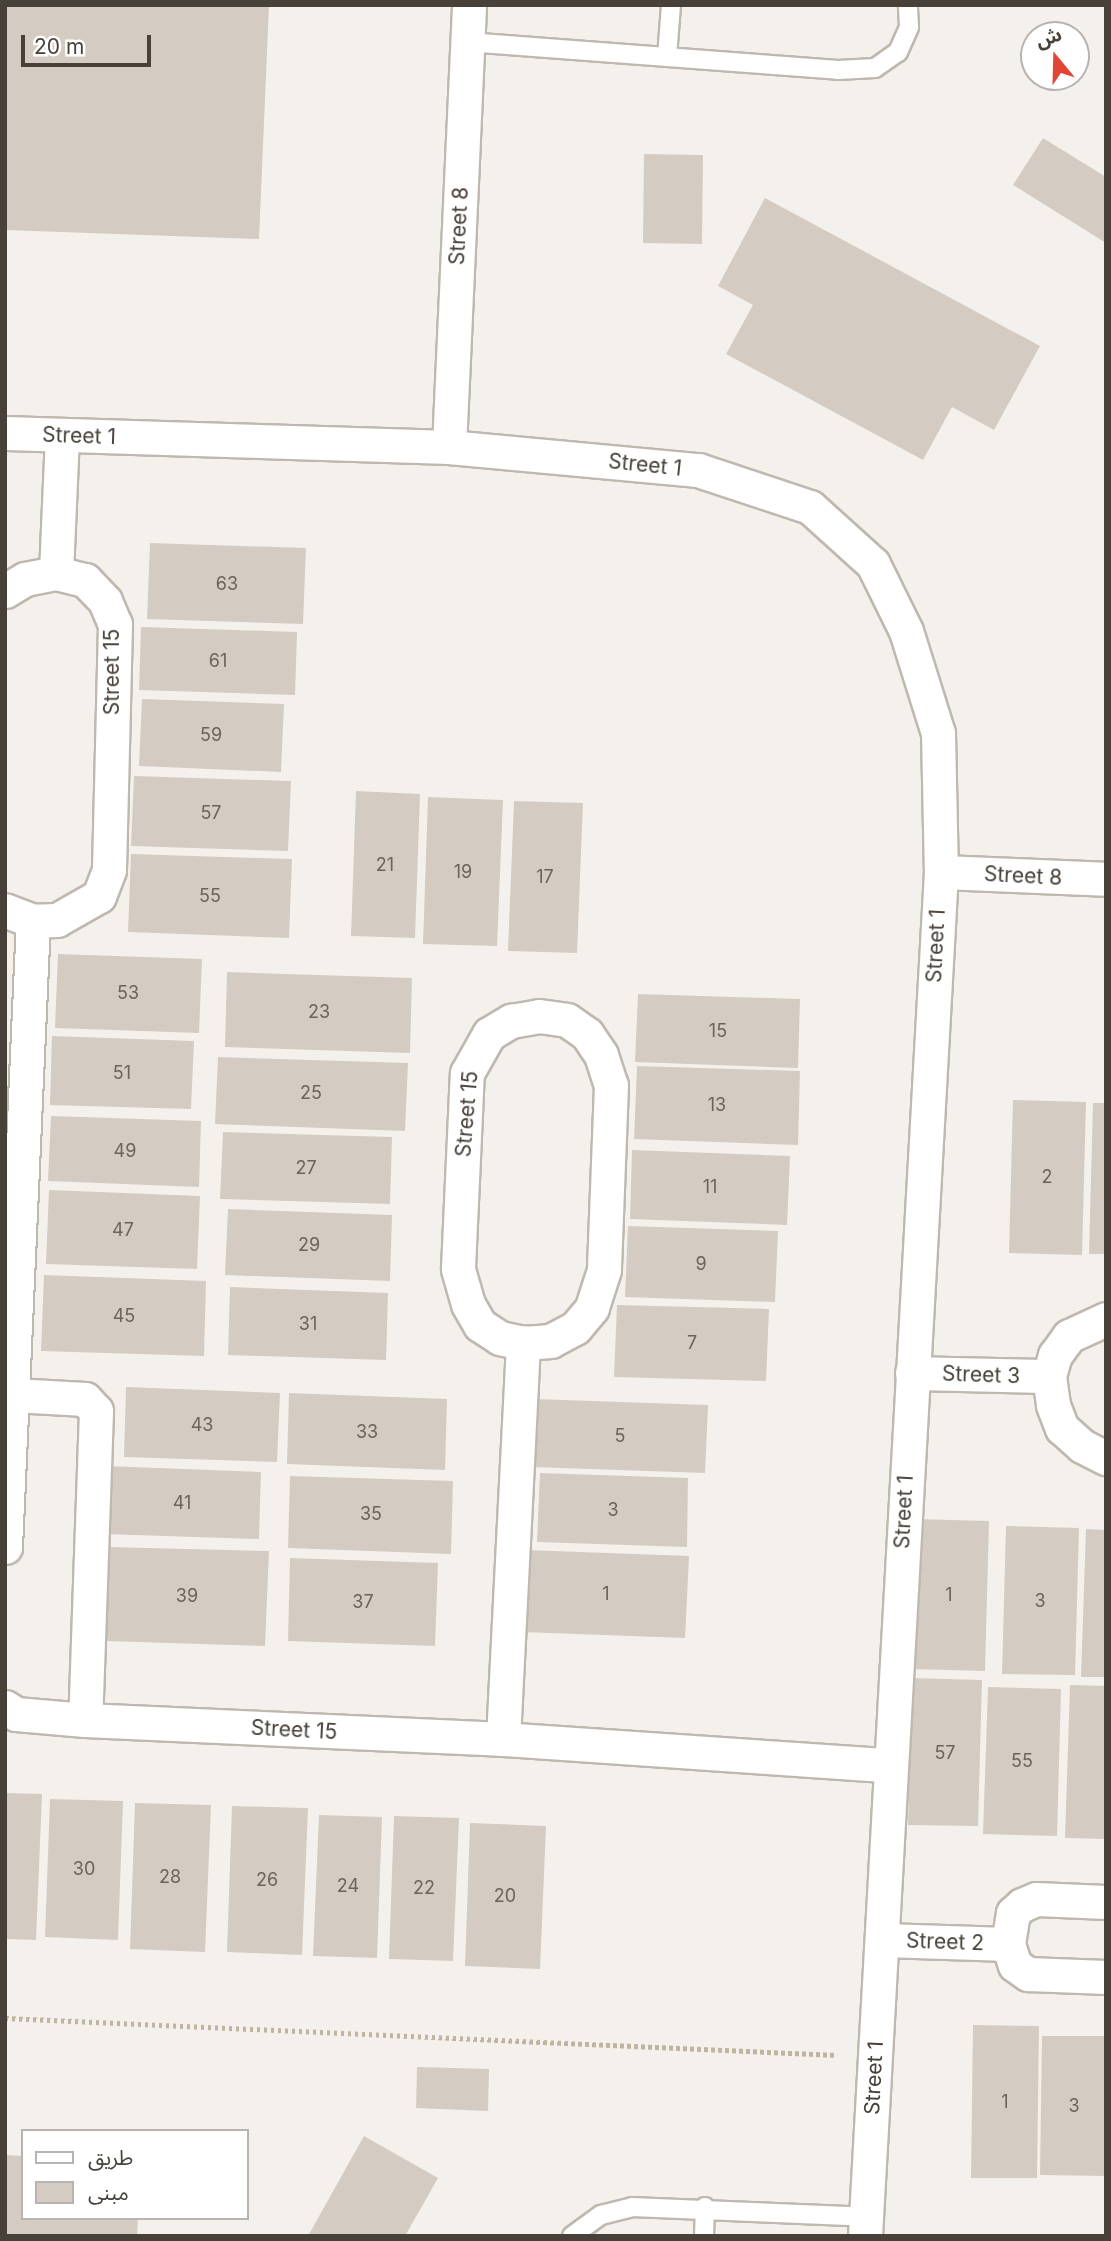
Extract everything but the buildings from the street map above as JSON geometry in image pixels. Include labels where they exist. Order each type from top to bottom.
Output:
[{"type":"street","name":"Street 8","points":[[449,447],[468,5]]},
{"type":"street","name":"Street 1","points":[[5,433],[449,447],[698,470],[810,507],[873,564],[906,631],[938,733],[941,872],[865,2226]]},
{"type":"street","points":[[5,591],[25,579],[56,573],[62,436]]},
{"type":"street","name":"Street 15","points":[[5,1547],[13,1395],[19,915],[57,920],[81,909],[99,897],[109,870],[114,624],[105,601],[85,580],[56,573]]},
{"type":"street","name":"Street 8","points":[[941,872],[1106,879]]},
{"type":"street","name":"Street 15","points":[[539,1016],[567,1020],[587,1034],[601,1055],[611,1085],[604,1270],[592,1308],[575,1328],[551,1341],[523,1343],[500,1338],[480,1325],[468,1304],[458,1268],[467,1073],[489,1034],[511,1021],[539,1016]]},
{"type":"street","name":"Street 3","points":[[1106,1319],[1069,1336],[1055,1354],[1049,1376],[1052,1405],[1062,1428],[1082,1446],[1106,1458]]},
{"type":"street","points":[[503,1739],[523,1343]]},
{"type":"street","name":"Street 3","points":[[912,1373],[1049,1376]]},
{"type":"street","points":[[13,1395],[85,1399],[96,1411],[85,1720]]},
{"type":"street","name":"Street 15","points":[[5,1707],[16,1714],[85,1720],[503,1739],[889,1765]]},
{"type":"street","name":"Street 2","points":[[1106,1902],[1036,1899],[1022,1905],[1013,1913],[1008,1944],[1015,1965],[1028,1974],[1106,1977]]},
{"type":"street","name":"Street 2","points":[[883,1940],[1008,1944]]},
{"type":"lane","points":[[667,57],[671,5]]},
{"type":"lane","points":[[467,42],[838,70],[875,68],[898,52],[909,27],[908,5]]},
{"type":"lane","points":[[572,2236],[601,2215],[632,2207],[705,2207],[865,2226]]},
{"type":"lane","points":[[704,2236],[705,2207]]},
{"type":"path","points":[[5,2018],[876,2056]]}]
